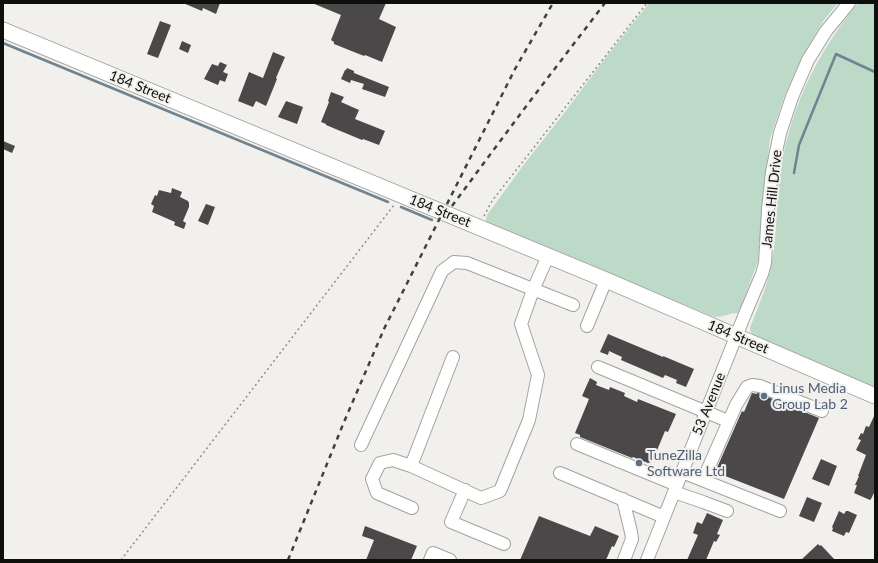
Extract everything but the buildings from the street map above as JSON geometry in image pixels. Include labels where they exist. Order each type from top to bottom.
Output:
[{"type":"main road","name":"184 Street","points":[[3,30],[606,280],[875,396]]},
{"type":"street","name":"James Hill Drive","points":[[736,337],[762,274],[765,263],[772,172],[780,132],[792,97],[808,60],[826,31],[849,3]]},
{"type":"street","points":[[412,508],[377,493],[372,479],[380,463],[393,460],[411,466],[481,498],[500,491],[529,420],[538,375],[521,324],[548,256]]},
{"type":"street","points":[[361,445],[442,271],[454,262],[467,263],[573,305]]},
{"type":"street","points":[[587,326],[606,280]]},
{"type":"street","name":"53 Avenue","points":[[647,560],[736,337]]},
{"type":"street","points":[[411,466],[453,357]]},
{"type":"street","points":[[598,367],[728,421]]},
{"type":"street","points":[[703,480],[728,421],[747,387],[755,385],[760,386],[822,411]]},
{"type":"street","points":[[577,444],[703,502],[727,511]]},
{"type":"street","points":[[682,472],[780,511]]},
{"type":"street","points":[[560,473],[664,517]]},
{"type":"street","points":[[464,490],[451,522],[504,544]]},
{"type":"street","points":[[623,499],[632,539],[624,560]]},
{"type":"street","points":[[430,560],[433,553],[450,560]]},
{"type":"path","points":[[482,220],[492,201],[646,3]]},
{"type":"path","points":[[121,560],[402,195]]},
{"type":"green space","points":[[649,3],[838,3],[824,20],[803,55],[783,100],[770,139],[758,261],[738,313],[718,317],[712,316],[486,221],[487,215],[525,163]]},
{"type":"green space","points":[[858,3],[875,3],[875,389],[754,336],[750,331],[770,271],[774,252],[779,180],[789,131],[816,64],[829,43]]},
{"type":"waterway","points":[[3,43],[388,202]]},
{"type":"waterway","points":[[794,173],[799,145],[836,54],[875,72]]},
{"type":"waterway","points":[[401,207],[432,220]]},
{"type":"railway","points":[[288,560],[344,422],[384,329],[515,69],[553,3]]},
{"type":"railway","points":[[446,214],[605,3]]},
{"type":"place","name":"Linus Media Group Lab 2","points":[[764,396]]},
{"type":"place","name":"TuneZilla Software Ltd","points":[[639,463]]}]
